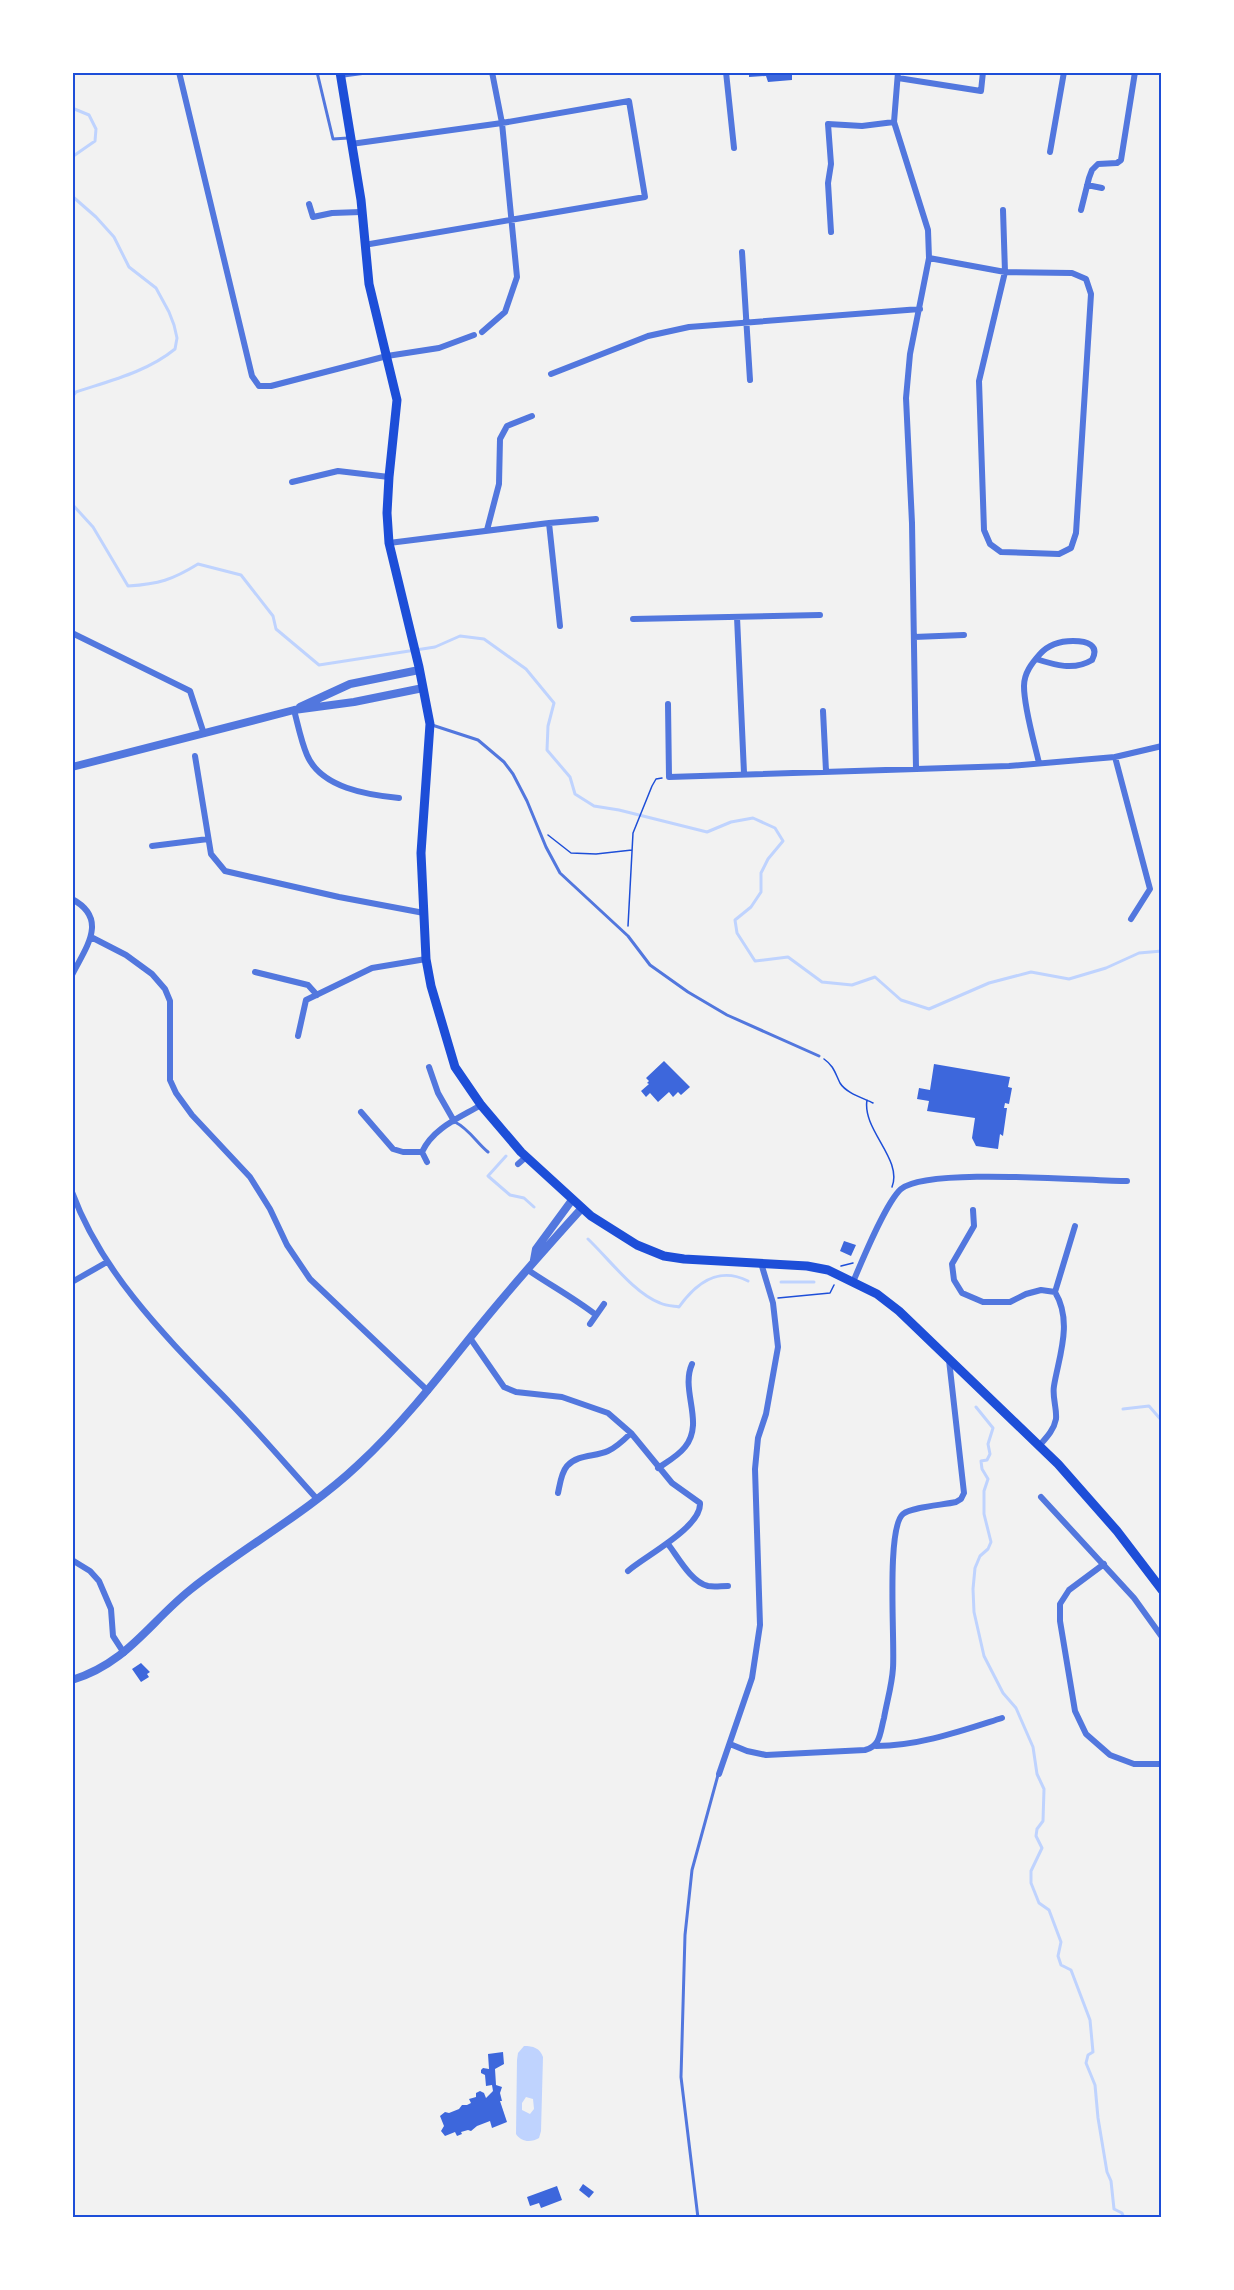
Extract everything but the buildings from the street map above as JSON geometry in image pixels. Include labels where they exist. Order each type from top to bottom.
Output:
[{"type":"main road","points":[[340,74],[361,212],[369,284],[397,400],[387,513],[390,543],[430,724],[421,853],[426,959],[431,986],[455,1067],[481,1105],[526,1157],[572,1200],[607,1228],[637,1245],[664,1256],[705,1261],[807,1266],[838,1275],[877,1294],[899,1311],[1039,1446],[1117,1531],[1162,1590]]},
{"type":"street","points":[[179,72],[252,376],[259,386],[271,386],[387,356],[439,348],[474,335]]},
{"type":"street","points":[[340,74],[362,72]]},
{"type":"street","points":[[482,332],[506,312],[517,277],[502,123],[492,72]]},
{"type":"street","points":[[726,72],[734,148]]},
{"type":"street","points":[[916,769],[912,523],[906,398],[910,354],[929,258],[928,230],[894,122],[898,75],[981,91],[983,72]]},
{"type":"street","points":[[1050,152],[1064,72]]},
{"type":"street","points":[[1081,210],[1092,170],[1098,164],[1117,163],[1121,160],[1135,72]]},
{"type":"street","points":[[351,141],[502,123],[629,101],[645,197],[364,245]]},
{"type":"street","points":[[831,232],[828,183],[831,164],[828,124],[862,126],[894,122]]},
{"type":"street","points":[[1087,185],[1102,188]]},
{"type":"street","points":[[309,204],[313,217],[332,213],[361,212]]},
{"type":"street","points":[[929,258],[1005,272],[1072,273],[1086,279],[1091,294],[1076,533],[1071,548],[1059,554],[1001,552],[990,544],[984,530],[979,381],[1005,272],[1003,210]]},
{"type":"street","points":[[742,252],[750,380]]},
{"type":"street","points":[[551,374],[648,336],[689,327],[920,309]]},
{"type":"street","points":[[487,530],[499,484],[500,439],[507,426],[532,416]]},
{"type":"street","points":[[292,482],[338,471],[389,477]]},
{"type":"street","points":[[390,543],[596,519]]},
{"type":"street","points":[[549,523],[560,626]]},
{"type":"street","points":[[633,620],[820,615]]},
{"type":"street","points":[[737,617],[744,773]]},
{"type":"street","points":[[72,633],[190,691],[204,734]]},
{"type":"street","points":[[914,637],[964,635]]},
{"type":"street","points":[[1036,659],[1059,666],[1074,667],[1092,660],[1096,653],[1090,643],[1063,641],[1048,646],[1036,659],[1029,667],[1024,685],[1039,763]]},
{"type":"street","points":[[294,710],[350,684],[418,665]]},
{"type":"street","points":[[72,767],[294,710],[354,702],[423,688]]},
{"type":"street","points":[[668,704],[669,777],[1039,763],[1115,757],[1162,746]]},
{"type":"street","points":[[294,710],[307,756],[322,773],[343,787],[376,796],[399,798]]},
{"type":"street","points":[[823,711],[826,771]]},
{"type":"street","points":[[195,756],[211,854],[225,871],[339,897],[424,913]]},
{"type":"street","points":[[1115,757],[1150,889],[1131,919]]},
{"type":"street","points":[[152,846],[208,839]]},
{"type":"street","points":[[72,899],[81,904],[92,919],[91,937],[72,975]]},
{"type":"street","points":[[91,937],[126,955],[152,974],[165,989],[170,1001],[170,1080],[176,1094],[192,1115],[250,1177],[270,1209],[286,1245],[310,1279],[428,1391]]},
{"type":"street","points":[[297,1035],[306,1000],[372,968],[426,959]]},
{"type":"street","points":[[255,972],[308,985],[317,995]]},
{"type":"street","points":[[429,1067],[438,1093],[454,1121]]},
{"type":"street","points":[[422,1152],[430,1137],[481,1105]]},
{"type":"street","points":[[361,1112],[393,1149],[403,1152],[422,1152]]},
{"type":"street","points":[[422,1152],[427,1162]]},
{"type":"street","points":[[518,1164],[526,1157]]},
{"type":"street","points":[[853,1282],[894,1197],[907,1185],[933,1179],[968,1177],[1127,1181]]},
{"type":"street","points":[[72,1191],[107,1262],[155,1326],[257,1432],[317,1499]]},
{"type":"street","points":[[533,1262],[536,1249],[572,1200]]},
{"type":"street","points":[[72,1680],[105,1665],[134,1646],[178,1601],[201,1582],[317,1499],[359,1464],[428,1391],[533,1262],[582,1208]]},
{"type":"street","points":[[973,1210],[974,1226],[952,1264],[954,1280],[962,1293],[983,1302],[1010,1302],[1041,1290],[1055,1293],[1062,1304],[1064,1347],[1053,1389],[1056,1419],[1052,1431],[1039,1446]]},
{"type":"street","points":[[1055,1293],[1076,1226]]},
{"type":"street","points":[[72,1282],[107,1262]]},
{"type":"street","points":[[719,1774],[752,1678],[760,1625],[755,1469],[758,1438],[766,1414],[778,1347],[772,1298],[761,1263]]},
{"type":"street","points":[[528,1270],[557,1290],[574,1298],[596,1315]]},
{"type":"street","points":[[590,1324],[604,1304]]},
{"type":"street","points":[[470,1338],[504,1387],[516,1392],[562,1398],[608,1413],[631,1433],[658,1468],[679,1490],[700,1503],[695,1519],[668,1544],[644,1558],[628,1571]]},
{"type":"street","points":[[876,1746],[879,1742],[892,1679],[893,1554],[898,1520],[905,1513],[956,1502],[964,1493],[949,1360]]},
{"type":"street","points":[[658,1468],[679,1453],[690,1440],[693,1414],[688,1376],[692,1364]]},
{"type":"street","points":[[558,1493],[563,1474],[568,1466],[576,1460],[608,1451],[619,1445],[631,1433]]},
{"type":"street","points":[[1041,1497],[1134,1598],[1162,1637]]},
{"type":"street","points":[[668,1544],[685,1567],[705,1586],[728,1586]]},
{"type":"street","points":[[72,1560],[90,1571],[99,1581],[111,1609],[113,1636],[124,1653]]},
{"type":"street","points":[[1104,1564],[1069,1590],[1060,1604],[1060,1622],[1075,1711],[1086,1734],[1110,1755],[1134,1764],[1162,1764]]},
{"type":"street","points":[[730,1744],[756,1754],[775,1755],[865,1750],[876,1746],[914,1742],[1002,1718]]},
{"type":"lane","points":[[317,72],[333,139],[351,141]]},
{"type":"lane","points":[[430,724],[478,740],[493,752],[513,774],[560,873],[628,936],[650,965],[688,992],[747,1025],[819,1056]]},
{"type":"lane","points":[[454,1121],[471,1132],[488,1152]]},
{"type":"lane","points":[[698,2218],[681,2077],[685,1943],[692,1870],[719,1774]]},
{"type":"path","points":[[628,936],[632,850],[636,824],[656,779],[669,777]]},
{"type":"path","points":[[539,830],[571,853],[596,854],[632,850]]},
{"type":"path","points":[[819,1056],[833,1067],[845,1088],[873,1103]]},
{"type":"path","points":[[867,1100],[868,1121],[881,1142],[895,1179],[889,1193]]},
{"type":"path","points":[[772,1298],[830,1293],[842,1265]]},
{"type":"water","points":[[524,2046],[530,2046],[536,2048],[543,2057],[541,2131],[539,2138],[533,2141],[523,2140],[516,2134],[518,2053]],"holes":[[[526,2097],[533,2099],[534,2109],[530,2114],[522,2110],[522,2103]]]},
{"type":"waterway","points":[[72,108],[89,115],[96,129],[95,141],[72,157]]},
{"type":"waterway","points":[[72,196],[114,237],[129,267],[156,288],[169,312],[177,338],[175,349],[152,364],[76,392],[72,397]]},
{"type":"waterway","points":[[72,504],[93,527],[128,586],[165,580],[198,564],[241,575],[273,616],[276,629],[319,665],[435,647],[460,636],[484,639],[526,669],[554,703],[548,726],[547,750],[570,777],[575,794],[594,806],[707,832],[731,822],[753,818],[775,828],[783,841],[768,859],[761,873],[761,892],[751,907],[735,920],[737,933],[755,961],[788,957],[822,982],[852,985],[875,977],[901,1000],[929,1009],[989,983],[1031,972],[1069,979],[1106,968],[1139,953],[1162,951]]},
{"type":"waterway","points":[[506,1156],[488,1176],[510,1195],[524,1198],[534,1207]]},
{"type":"waterway","points":[[588,1239],[631,1284],[650,1298],[665,1305],[679,1307],[700,1284],[717,1276],[727,1275],[748,1281]]},
{"type":"waterway","points":[[781,1282],[814,1282]]},
{"type":"waterway","points":[[1123,1409],[1149,1406],[1162,1421]]},
{"type":"waterway","points":[[976,1407],[993,1428],[988,1444],[990,1454],[987,1460],[981,1461],[982,1469],[988,1479],[984,1491],[984,1514],[991,1542],[988,1549],[980,1556],[975,1568],[974,1612],[984,1656],[1003,1693],[1016,1708],[1033,1747],[1037,1774],[1044,1789],[1043,1821],[1037,1829],[1036,1836],[1042,1848],[1031,1871],[1031,1883],[1039,1903],[1049,1910],[1061,1942],[1058,1956],[1061,1965],[1071,1970],[1090,2020],[1093,2052],[1088,2055],[1086,2063],[1095,2085],[1098,2118],[1107,2172],[1111,2181],[1114,2209],[1122,2213],[1124,2218]]}]
